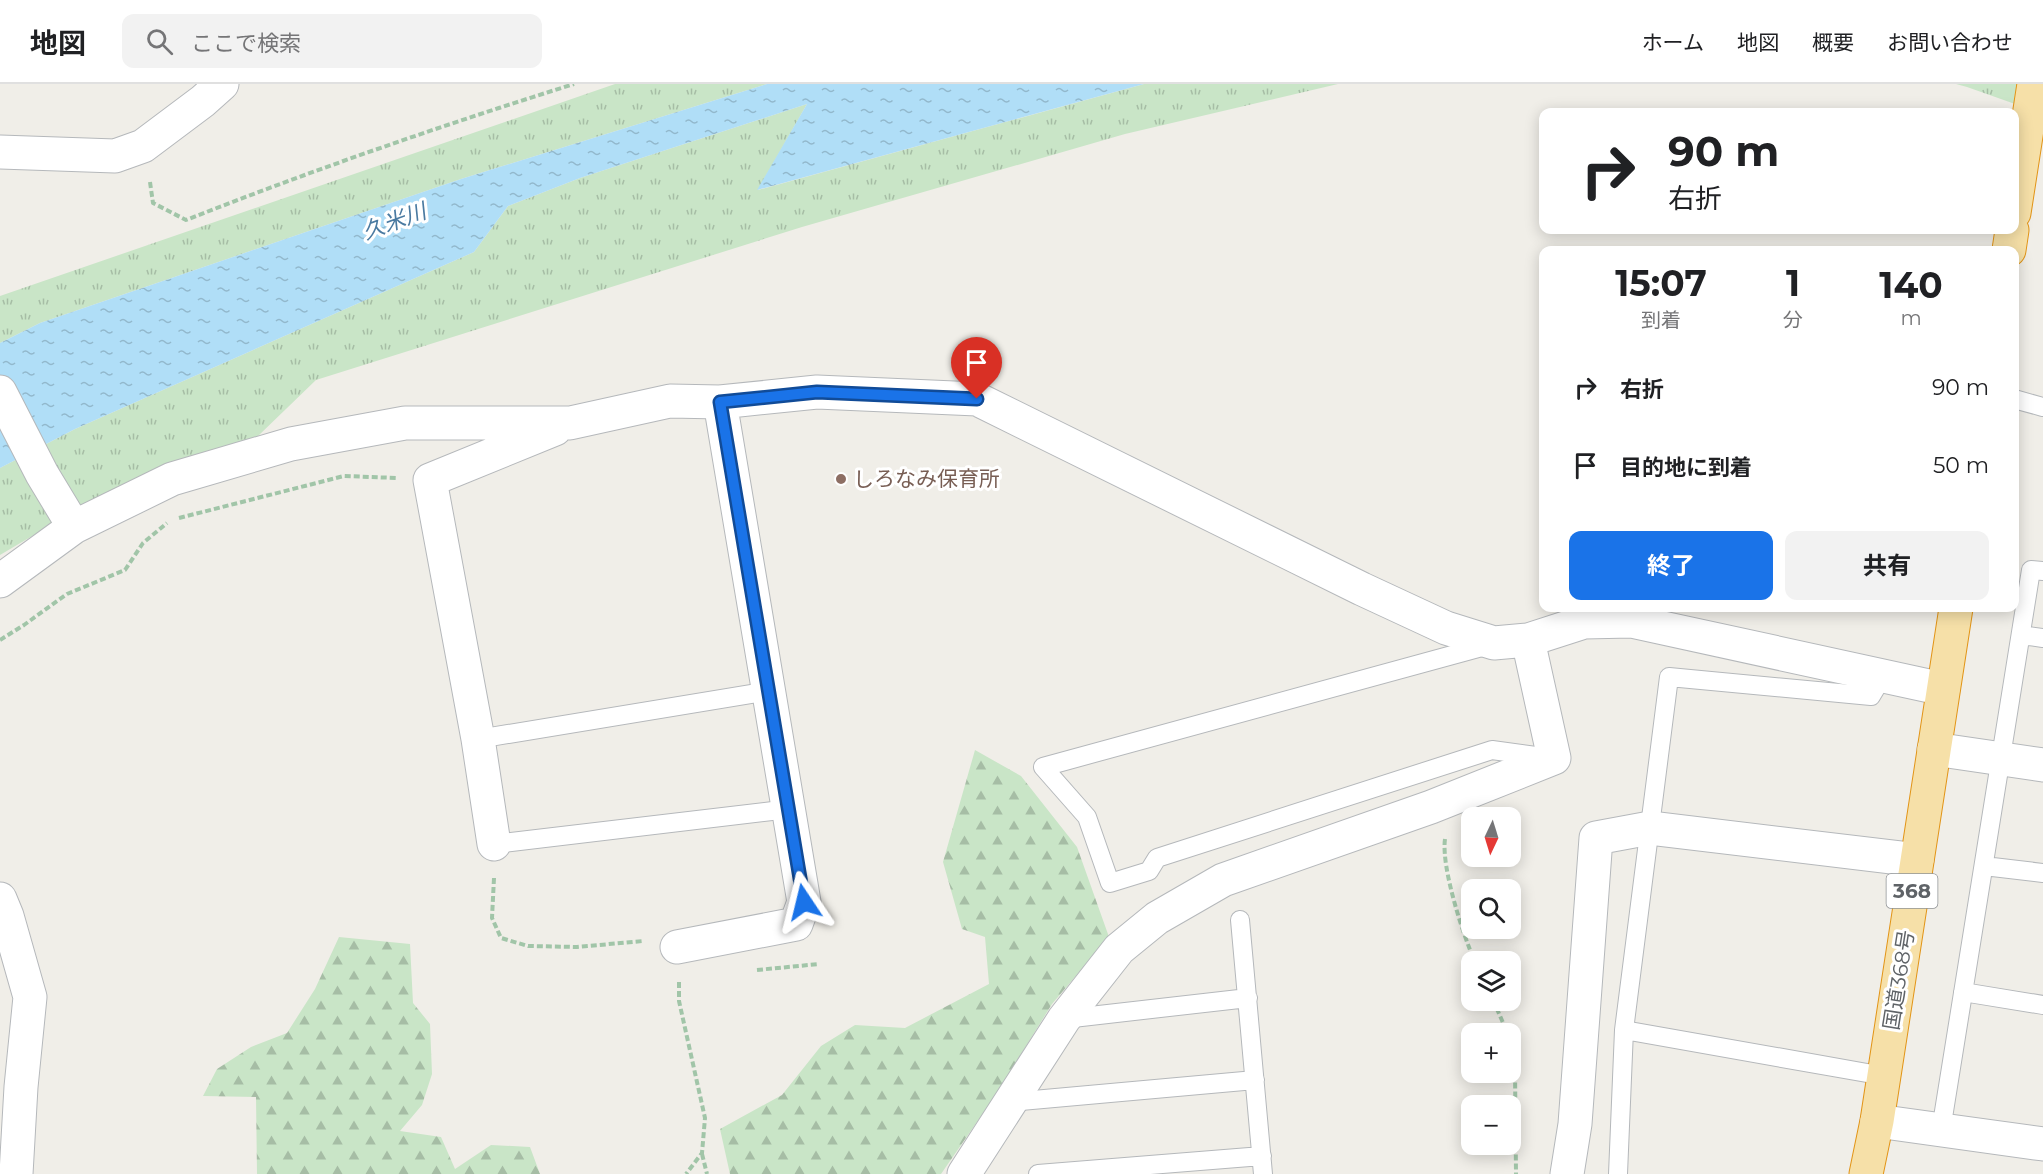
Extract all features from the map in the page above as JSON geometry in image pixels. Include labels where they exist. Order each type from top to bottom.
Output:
[{"type":"highway","points":[[2019,180],[2031,100]]},
{"type":"highway","name":"国道368号","points":[[1866,1174],[1877,1121],[1955,612]]},
{"type":"street","points":[[0,152],[116,156],[143,146],[222,84]]},
{"type":"street","points":[[0,392],[42,474],[74,527]]},
{"type":"street","points":[[494,844],[478,739],[430,480],[570,423],[670,401],[720,402],[817,392],[977,399],[1362,589],[1446,628],[1494,643],[1528,640],[1584,622],[1631,621],[1943,689]]},
{"type":"street","points":[[677,947],[796,924],[804,902],[720,402]]},
{"type":"street","points":[[0,581],[74,527],[172,480],[291,444],[405,423],[570,423]]},
{"type":"street","points":[[964,1174],[1064,1019],[1119,949],[1157,918],[1223,880],[1431,807],[1554,758],[1528,640]]},
{"type":"street","points":[[1934,748],[2043,765]]},
{"type":"street","points":[[1567,1174],[1575,1124],[1596,838],[1650,828],[1917,860]]},
{"type":"street","points":[[0,899],[30,997],[21,1087],[16,1174]]},
{"type":"street","points":[[1877,1121],[2043,1144]]},
{"type":"lane","points":[[2019,400],[2043,407]]},
{"type":"lane","points":[[1941,1130],[2031,570],[2043,571]]},
{"type":"lane","points":[[2021,635],[2043,638]]},
{"type":"lane","points":[[1494,643],[1043,767],[1087,817],[1110,883],[1149,871],[1157,858],[1492,750],[1554,758]]},
{"type":"lane","points":[[1618,1174],[1624,1030],[1669,677],[1871,696],[1883,676]]},
{"type":"lane","points":[[478,739],[769,691]]},
{"type":"lane","points":[[494,844],[789,810]]},
{"type":"lane","points":[[1984,866],[2043,873]]},
{"type":"lane","points":[[1038,1174],[1262,1165],[1240,920]]},
{"type":"lane","points":[[1964,992],[2043,1005]]},
{"type":"lane","points":[[1064,1019],[1248,998]]},
{"type":"lane","points":[[1624,1030],[1884,1076]]},
{"type":"lane","points":[[1011,1102],[1255,1080]]},
{"type":"path","points":[[143,146],[153,203],[186,220],[464,118],[574,84]]},
{"type":"path","points":[[0,640],[67,594],[125,570],[143,543],[171,520],[344,476],[430,480]]},
{"type":"path","points":[[1447,834],[1444,841],[1446,863],[1464,937],[1470,951]]},
{"type":"path","points":[[494,844],[492,918],[501,938],[528,946],[577,947],[658,939],[677,947],[679,1001],[705,1118],[702,1153],[706,1174]]},
{"type":"path","points":[[1515,1083],[1516,1174]]},
{"type":"path","points":[[686,1174],[702,1153]]},
{"type":"green space","points":[[615,84],[767,84],[461,179],[40,323],[0,343],[0,296]]},
{"type":"green space","points":[[1144,84],[1338,84],[1125,134],[802,227],[316,380],[257,437],[100,496],[0,555],[0,468],[75,429],[474,252],[508,206],[580,178],[807,104],[758,190]]},
{"type":"green space","points":[[1956,84],[2043,84],[2043,114],[1967,87]]},
{"type":"green space","points":[[975,750],[1021,776],[1077,847],[1109,937],[1052,1004],[997,1093],[941,1174],[730,1174],[720,1129],[782,1095],[821,1046],[855,1025],[905,1028],[989,984],[985,937],[962,929],[943,862]]},
{"type":"green space","points":[[339,937],[410,944],[413,1003],[430,1024],[432,1074],[422,1105],[400,1131],[441,1137],[455,1169],[491,1145],[530,1147],[540,1174],[257,1174],[256,1097],[203,1096],[217,1069],[251,1047],[287,1033],[315,989]]},
{"type":"water","name":"久米川","points":[[767,84],[1144,84],[757,190],[807,104],[580,178],[508,206],[474,252],[75,429],[0,468],[0,343],[40,323],[461,179]]},
{"type":"place","name":"しろなみ保育所","points":[[841,479]]},
{"type":"route","points":[[804,902],[720,402],[817,392],[977,399]]}]
